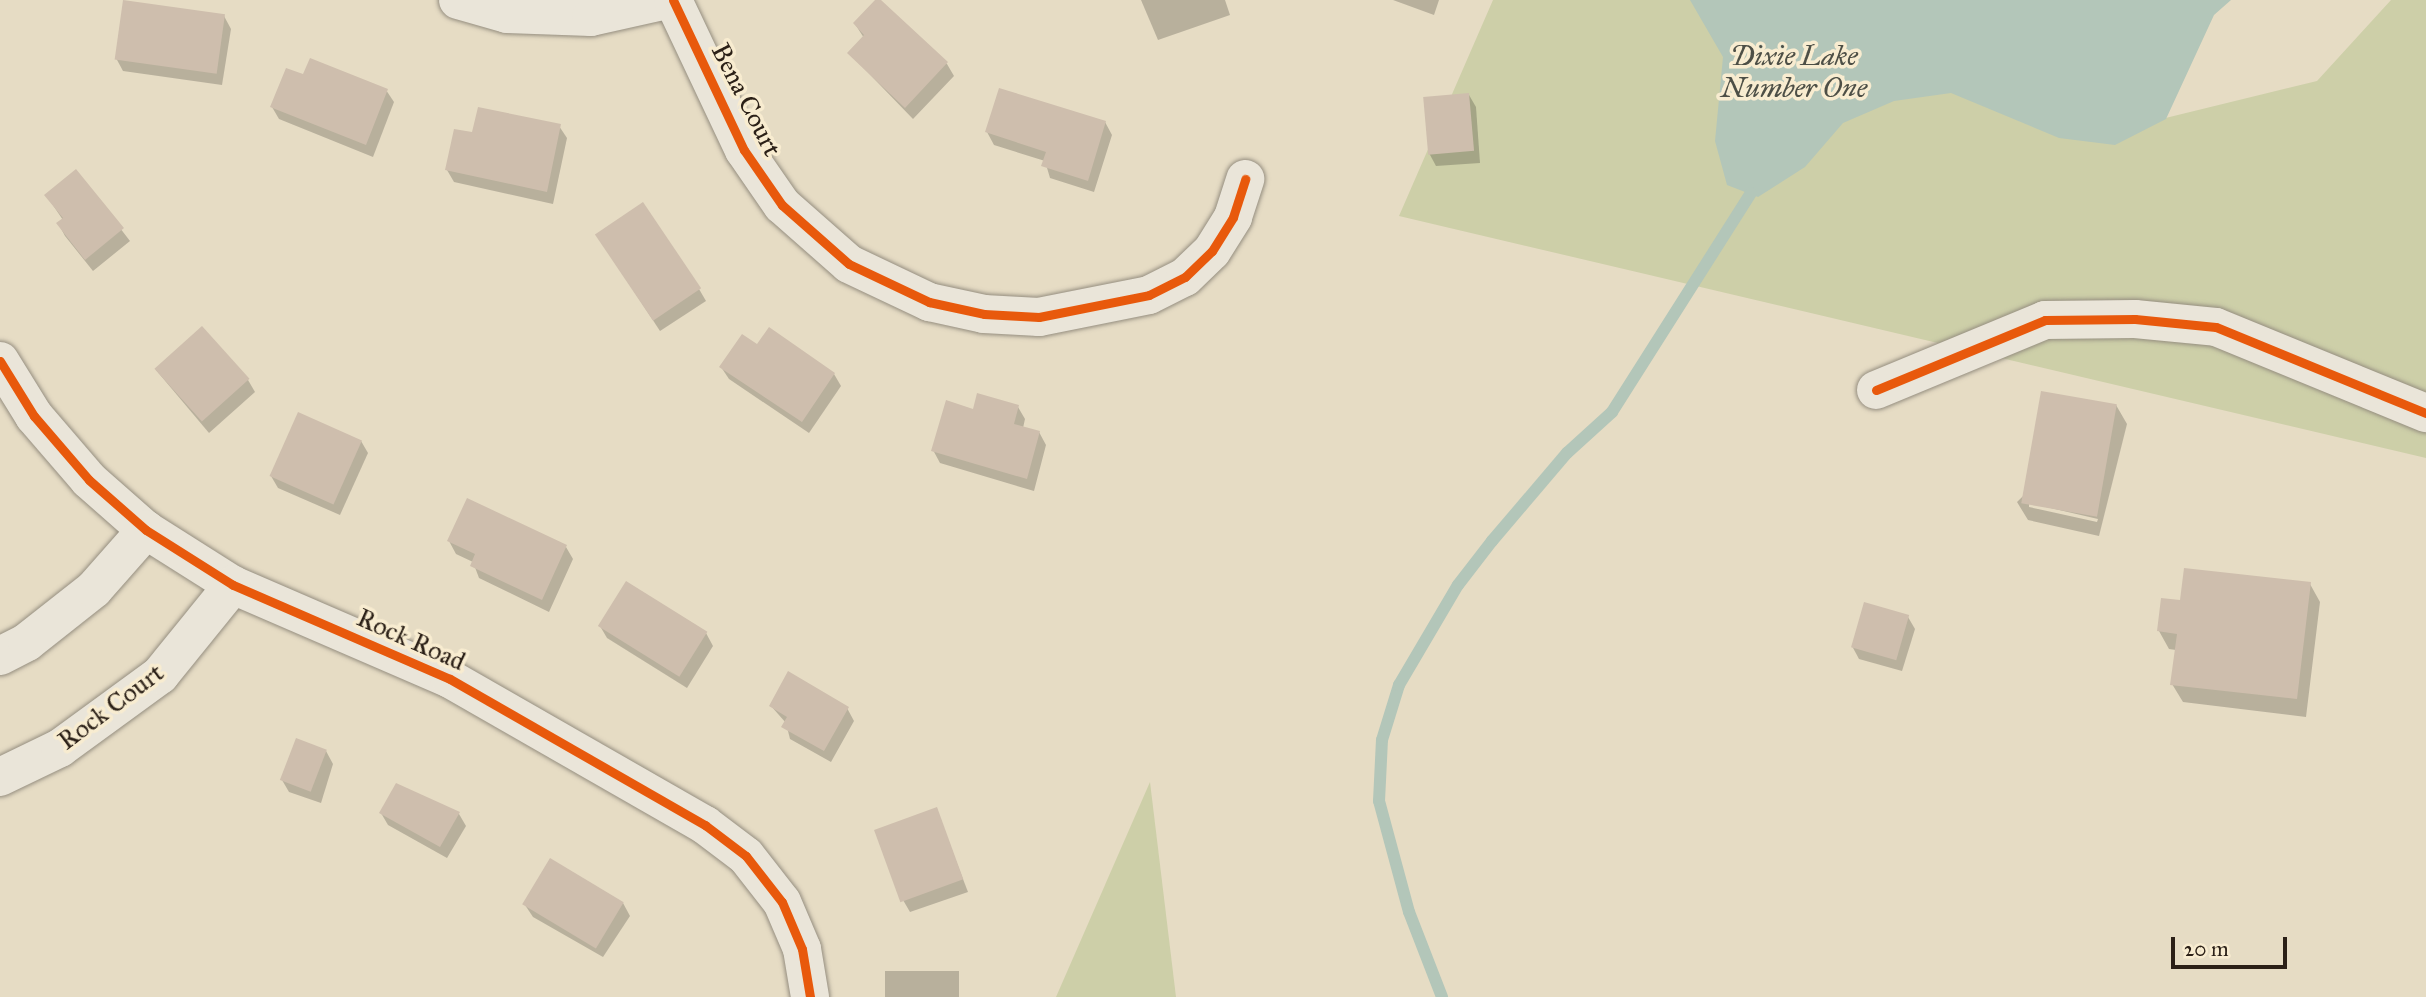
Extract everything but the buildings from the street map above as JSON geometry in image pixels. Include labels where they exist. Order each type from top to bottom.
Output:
[{"type":"street","points":[[458,0],[507,14],[591,17],[667,0]]},
{"type":"street","name":"Bena Court","points":[[673,0],[744,150],[782,205],[849,264],[929,302],[984,314],[1039,317],[1149,295],[1185,277],[1212,251],[1233,217],[1245,179]]},
{"type":"street","points":[[1876,390],[2045,320],[2135,319],[2216,327],[2426,413]]},
{"type":"street","name":"Rock Road","points":[[0,361],[34,416],[89,480],[146,530],[233,585],[450,679],[705,825],[746,856],[782,902],[802,948],[810,997]]},
{"type":"street","points":[[0,656],[27,642],[94,589],[146,530]]},
{"type":"street","name":"Rock Court","points":[[0,777],[60,748],[160,675],[233,585]]},
{"type":"green space","points":[[1493,0],[1847,0],[2137,125],[2317,81],[2391,0],[2426,0],[2426,458],[1399,216]]},
{"type":"green space","points":[[1150,782],[1176,997],[1056,997]]},
{"type":"water","name":"Dixie Lake Number One","points":[[1690,0],[2231,0],[2214,15],[2166,119],[2115,145],[2059,138],[1951,93],[1894,101],[1843,123],[1805,167],[1758,197],[1727,185],[1715,141],[1723,57]]},
{"type":"waterway","points":[[1442,997],[1409,912],[1379,801],[1382,740],[1399,685],[1458,585],[1492,541],[1567,453],[1612,412],[1751,193]]},
{"type":"cycle path","points":[[673,0],[744,150],[782,205],[849,264],[929,302],[984,314],[1039,317],[1149,295],[1185,277],[1212,251],[1233,217],[1245,179]]},
{"type":"cycle path","points":[[1876,390],[2045,320],[2135,319],[2216,327],[2426,413]]},
{"type":"cycle path","points":[[0,361],[34,416],[89,480],[146,530],[233,585],[450,679],[705,825],[746,856],[782,902],[802,949],[810,997]]}]
